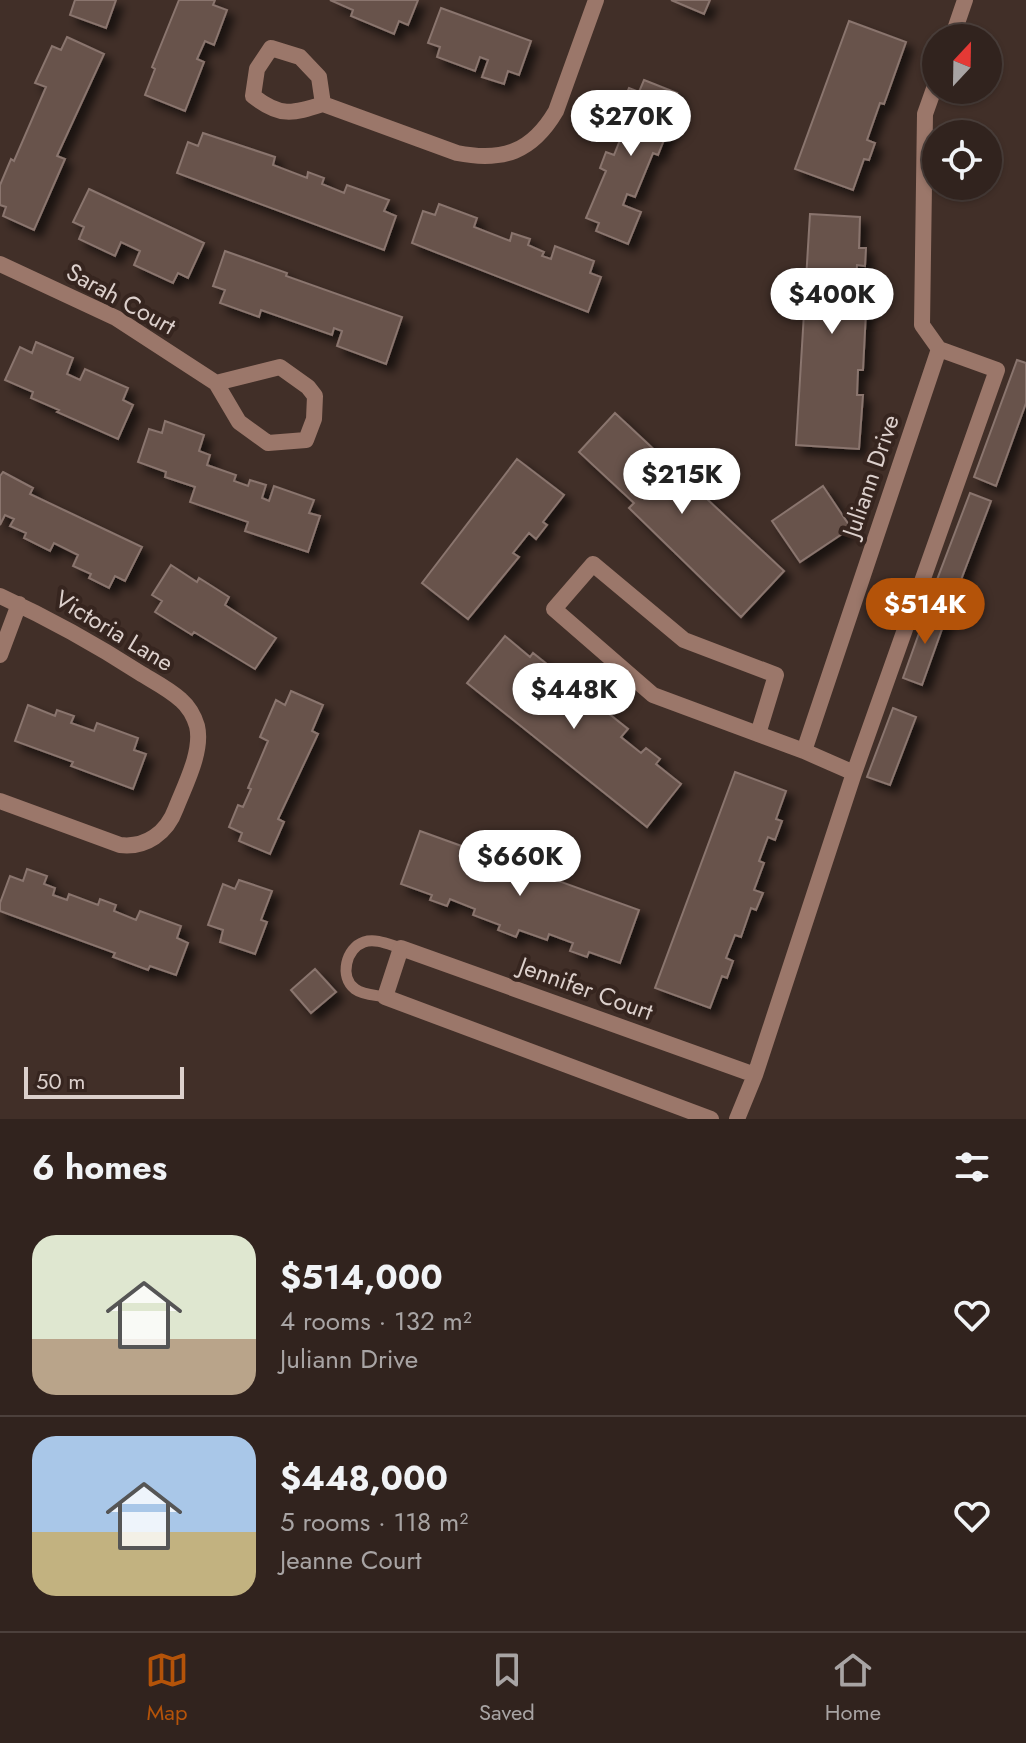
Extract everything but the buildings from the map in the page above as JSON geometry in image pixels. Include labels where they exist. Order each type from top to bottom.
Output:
[{"type":"street","points":[[323,104],[319,77],[300,57],[271,48],[257,69],[253,96],[271,110],[299,112],[323,104],[457,153],[479,157],[504,155],[534,140],[547,127],[556,111],[596,0]]},
{"type":"street","points":[[957,24],[965,0]]},
{"type":"street","points":[[737,1119],[755,1075],[854,773],[997,370],[939,349],[922,325],[925,114],[929,104]]},
{"type":"street","name":"Sarah Court","points":[[0,264],[116,318],[216,383],[239,422],[268,443],[306,440],[314,419],[315,396],[308,387],[280,367],[216,383]]},
{"type":"street","name":"Juliann Drive","points":[[804,751],[939,349]]},
{"type":"street","points":[[758,734],[776,675],[684,640],[593,564],[554,609],[653,695],[758,734],[804,751],[854,773]]},
{"type":"street","name":"Victoria Lane","points":[[0,596],[116,657],[180,699],[195,719],[198,743],[175,813],[165,829],[144,844],[133,847],[120,845],[0,801]]},
{"type":"street","points":[[0,655],[19,604]]},
{"type":"street","points":[[401,948],[385,997],[711,1119]]},
{"type":"street","name":"Jennifer Court","points":[[401,948],[755,1075]]},
{"type":"lane","points":[[385,997],[360,992],[350,984],[346,969],[348,957],[356,946],[368,941],[401,948]]}]
